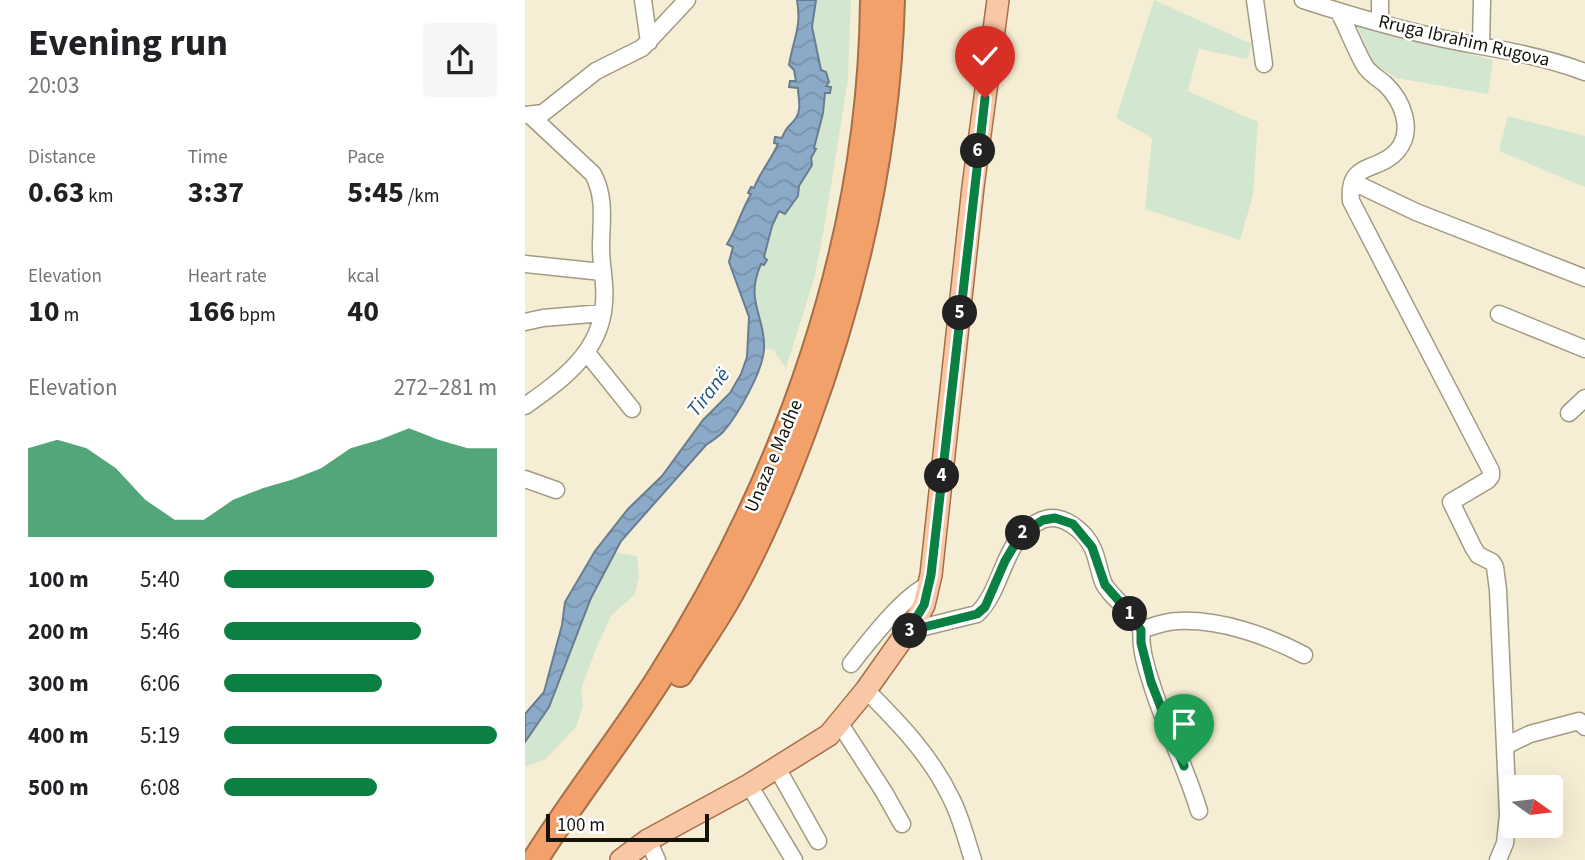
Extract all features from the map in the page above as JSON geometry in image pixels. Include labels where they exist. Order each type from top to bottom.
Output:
[{"type":"highway","points":[[820,331],[852,148],[861,71],[861,0]]},
{"type":"highway","name":"Unaza e Madhe","points":[[535,860],[660,677],[724,566],[757,500],[795,410],[838,272],[855,192],[870,75],[873,0]]},
{"type":"highway","name":"Unaza e Madhe","points":[[554,860],[667,694],[731,593],[794,458],[831,356],[868,215],[887,78],[892,0]]},
{"type":"highway","points":[[842,319],[857,290],[881,195],[908,0]]},
{"type":"main road","points":[[621,860],[653,850],[829,735],[866,690],[924,605],[929,585],[975,176],[998,0]]},
{"type":"street","points":[[643,0],[649,42]]},
{"type":"street","points":[[528,116],[543,113],[596,71],[642,48],[687,0]]},
{"type":"street","points":[[1255,0],[1264,64]]},
{"type":"street","name":"Rruga Ibrahim Rugova","points":[[1303,0],[1380,23],[1481,46],[1522,52],[1585,72]]},
{"type":"street","points":[[1380,0],[1380,23]]},
{"type":"street","points":[[1481,46],[1482,0]]},
{"type":"street","points":[[1339,12],[1366,68],[1387,86],[1401,105],[1405,119],[1405,136],[1400,149],[1390,158],[1355,175],[1350,191],[1355,210],[1491,471],[1488,480],[1451,502],[1478,555],[1492,562],[1495,567],[1508,775]]},
{"type":"street","points":[[525,406],[565,376],[587,353],[603,313],[602,199],[598,183],[593,174],[528,116]]},
{"type":"street","points":[[1353,182],[1416,212],[1585,278]]},
{"type":"street","points":[[525,264],[602,272]]},
{"type":"street","points":[[525,322],[603,313]]},
{"type":"street","points":[[1499,314],[1585,349]]},
{"type":"street","points":[[587,353],[632,408]]},
{"type":"street","points":[[1569,413],[1585,398]]},
{"type":"street","points":[[525,479],[556,490]]},
{"type":"street","points":[[908,631],[977,614],[985,607],[1005,561],[1021,534],[1043,520],[1055,518],[1073,524],[1092,547],[1105,585],[1141,630],[1141,643],[1151,682],[1189,778],[1199,811]]},
{"type":"street","points":[[851,664],[907,599],[918,589],[929,585]]},
{"type":"street","points":[[1141,630],[1178,621],[1210,623],[1239,629],[1304,655]]},
{"type":"street","points":[[866,690],[896,720],[934,767],[952,799],[973,860]]},
{"type":"street","points":[[1505,746],[1530,734],[1579,721],[1585,727]]},
{"type":"street","points":[[840,724],[902,824]]},
{"type":"street","points":[[777,768],[818,841]]},
{"type":"street","points":[[749,785],[794,860]]},
{"type":"street","points":[[1498,860],[1507,838]]},
{"type":"green space","points":[[816,0],[851,0],[848,79],[815,276],[786,368],[773,350],[764,348],[756,307],[754,278],[768,243],[770,229],[779,211],[785,214],[798,196],[799,186],[812,165],[811,158],[823,113],[825,92],[830,93],[816,53],[812,28]]},
{"type":"green space","points":[[1154,0],[1252,44],[1247,59],[1199,49],[1188,91],[1258,122],[1253,195],[1240,240],[1145,209],[1152,138],[1116,118]]},
{"type":"green space","points":[[1357,25],[1493,60],[1488,94],[1396,78],[1374,64]]},
{"type":"green space","points":[[1508,116],[1585,136],[1585,187],[1499,151]]},
{"type":"green space","points":[[614,552],[637,556],[639,577],[635,594],[611,616],[596,649],[581,689],[583,706],[576,727],[546,759],[525,767],[525,742],[549,707],[591,598]]},
{"type":"water","points":[[797,0],[816,0],[812,27],[821,70],[826,72],[829,82],[826,86],[831,87],[830,93],[825,93],[814,148],[816,149],[811,158],[812,165],[799,186],[798,196],[785,214],[779,211],[764,257],[767,260],[764,265],[761,264],[756,277],[755,299],[764,349],[755,380],[736,415],[723,432],[706,445],[621,541],[591,598],[549,707],[525,742],[525,714],[544,692],[562,625],[565,602],[595,551],[628,509],[662,476],[703,420],[730,393],[741,374],[747,357],[749,317],[729,262],[733,247],[727,244],[751,194],[748,193],[751,187],[754,188],[778,144],[774,143],[775,137],[782,138],[785,130],[798,115],[798,88],[789,87],[790,81],[796,81],[794,70],[789,65],[798,26]]},
{"type":"route","points":[[985,98],[931,575],[924,605],[908,631],[977,614],[985,607],[1005,561],[1021,534],[1043,520],[1055,518],[1073,524],[1092,547],[1105,585],[1141,630],[1144,659],[1151,682],[1184,766]]},
{"type":"water label","name":"Tiranë","points":[[708,392]]}]
